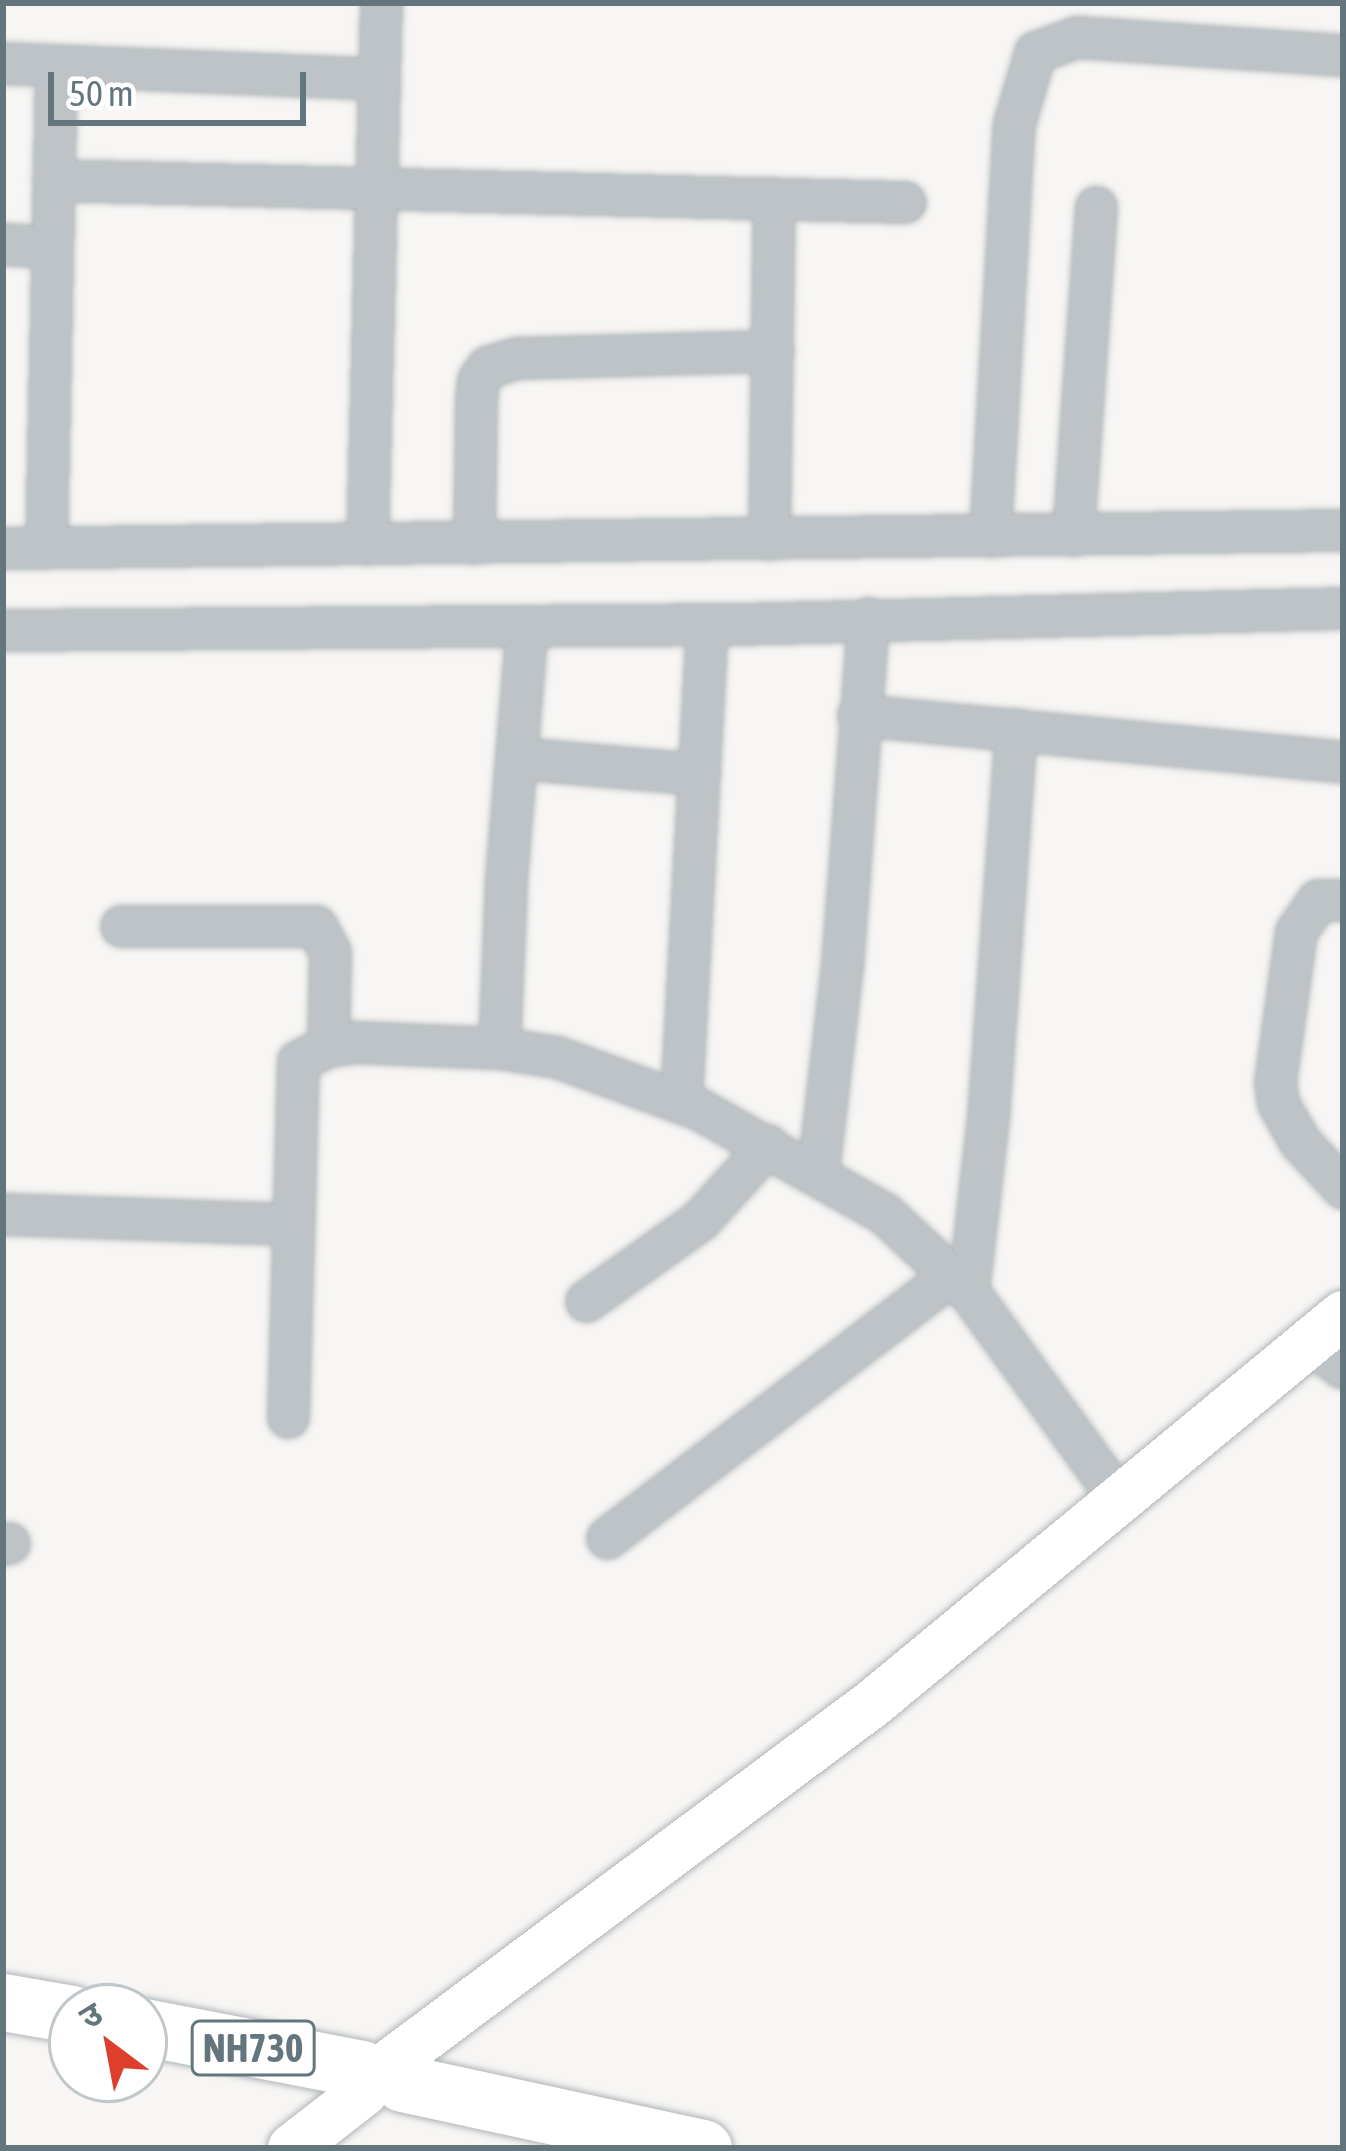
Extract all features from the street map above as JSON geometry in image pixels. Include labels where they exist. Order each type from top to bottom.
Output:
[{"type":"highway","points":[[3,2002],[48,2010]]},
{"type":"highway","name":"NH730","points":[[168,2032],[704,2148]]},
{"type":"main road","points":[[292,2148],[380,2076],[872,1704],[1119,1499],[1332,1342]]},
{"type":"street","points":[[367,544],[381,3]]},
{"type":"street","points":[[990,536],[1014,124],[1035,52],[1077,37],[1343,55]]},
{"type":"street","points":[[3,63],[378,79]]},
{"type":"street","points":[[46,548],[56,65]]},
{"type":"street","points":[[53,180],[905,202]]},
{"type":"street","points":[[769,539],[774,198]]},
{"type":"street","points":[[1073,535],[1096,207]]},
{"type":"street","points":[[3,244],[52,247]]},
{"type":"street","points":[[474,543],[476,400],[478,380],[487,367],[517,358],[773,351]]},
{"type":"street","points":[[3,548],[1343,530]]},
{"type":"street","points":[[3,630],[706,625],[1343,608]]},
{"type":"street","points":[[818,1172],[842,966],[868,618]]},
{"type":"street","points":[[681,1102],[706,625]]},
{"type":"street","points":[[499,1048],[527,626]]},
{"type":"street","points":[[858,715],[1343,762]]},
{"type":"street","points":[[607,1538],[960,1282],[988,1118],[1016,729]]},
{"type":"street","points":[[516,758],[699,775]]},
{"type":"street","points":[[1343,900],[1318,900],[1295,932],[1275,1082],[1278,1103],[1300,1142],[1343,1188]]},
{"type":"street","points":[[121,926],[316,926],[330,952],[328,1046]]},
{"type":"street","points":[[288,1418],[298,1060],[328,1046],[419,1041],[499,1048],[557,1057],[681,1102],[818,1172],[885,1214],[960,1282],[1119,1499]]},
{"type":"street","points":[[586,1301],[700,1220],[768,1145]]},
{"type":"street","points":[[3,1214],[292,1224]]}]
